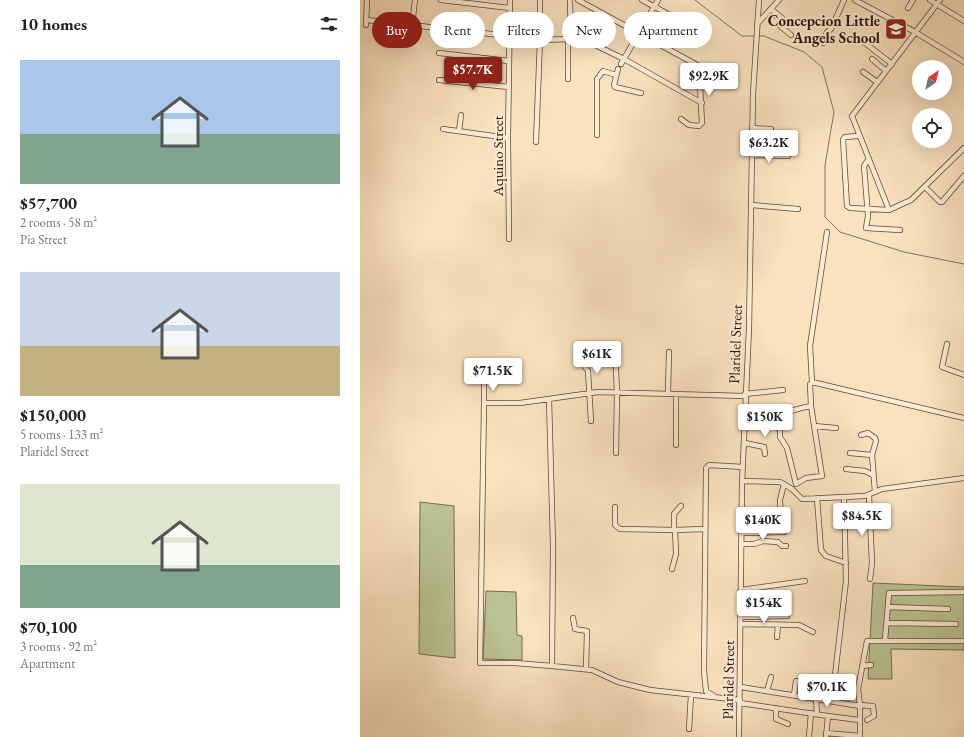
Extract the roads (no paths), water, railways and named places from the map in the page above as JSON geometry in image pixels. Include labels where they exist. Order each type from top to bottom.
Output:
[{"type":"street","points":[[366,0],[367,23],[372,23]]},
{"type":"street","points":[[414,12],[415,0]]},
{"type":"street","points":[[441,0],[510,8]]},
{"type":"street","name":"Aquino Street","points":[[510,0],[510,12]]},
{"type":"street","points":[[540,0],[540,12]]},
{"type":"street","points":[[570,0],[570,12]]},
{"type":"street","points":[[578,0],[624,25]]},
{"type":"street","points":[[642,0],[664,12]]},
{"type":"street","points":[[651,12],[658,0]]},
{"type":"street","name":"Plaridel Street","points":[[740,737],[740,624],[743,467],[745,443],[745,394],[755,39],[759,0]]},
{"type":"street","points":[[757,24],[768,16],[771,9],[779,0]]},
{"type":"street","points":[[822,43],[827,32],[831,29],[844,0]]},
{"type":"street","points":[[855,0],[915,32],[964,62]]},
{"type":"street","points":[[908,8],[913,0]]},
{"type":"street","points":[[930,0],[939,2],[964,21]]},
{"type":"street","points":[[889,210],[858,136],[852,116],[939,2]]},
{"type":"street","points":[[771,9],[782,18]]},
{"type":"street","points":[[774,21],[790,35]]},
{"type":"street","points":[[422,26],[493,34]]},
{"type":"street","points":[[865,43],[892,64]]},
{"type":"street","name":"Aquino Street","points":[[509,48],[509,239]]},
{"type":"street","points":[[536,142],[540,48]]},
{"type":"street","points":[[568,79],[569,48]]},
{"type":"street","points":[[598,48],[621,64],[702,103]]},
{"type":"street","points":[[630,48],[616,75],[614,85],[615,87],[641,93]]},
{"type":"street","points":[[666,48],[699,66],[702,103],[701,125],[689,125],[680,119]]},
{"type":"street","points":[[439,53],[508,61]]},
{"type":"street","points":[[872,59],[886,71]]},
{"type":"street","points":[[597,135],[597,79],[604,72],[616,75]]},
{"type":"street","points":[[863,72],[877,82]]},
{"type":"street","points":[[439,80],[509,87]]},
{"type":"street","points":[[459,131],[461,115]]},
{"type":"street","points":[[752,128],[771,129]]},
{"type":"street","points":[[443,129],[508,138]]},
{"type":"street","points":[[858,136],[845,137],[843,139],[847,206],[850,208],[889,210],[908,202],[964,148]]},
{"type":"street","points":[[752,140],[789,141]]},
{"type":"street","points":[[752,155],[788,156]]},
{"type":"street","points":[[868,160],[864,166],[868,209],[866,228],[900,230]]},
{"type":"street","points":[[925,187],[940,202],[942,202],[964,176]]},
{"type":"street","points":[[751,205],[798,209]]},
{"type":"street","points":[[792,489],[796,484],[806,478],[822,476],[811,406],[810,384],[812,382],[810,346],[827,232]]},
{"type":"street","points":[[947,344],[942,367],[964,375]]},
{"type":"street","points":[[615,346],[617,393],[616,453]]},
{"type":"street","points":[[668,394],[669,352]]},
{"type":"street","points":[[584,367],[588,371],[591,421]]},
{"type":"street","points":[[484,381],[480,663],[515,663],[586,669],[598,672],[618,682],[644,689],[715,697],[811,714],[859,720]]},
{"type":"street","points":[[812,382],[964,418]]},
{"type":"street","points":[[484,403],[520,403],[590,393],[745,394],[783,390]]},
{"type":"street","points":[[676,394],[676,445]]},
{"type":"street","points":[[549,399],[553,545],[552,666]]},
{"type":"street","points":[[773,426],[774,415],[787,414],[800,408],[811,406]]},
{"type":"street","points":[[745,424],[773,426],[780,429],[780,437],[787,448],[796,484]]},
{"type":"street","points":[[814,426],[836,428]]},
{"type":"street","points":[[861,435],[868,434],[875,438],[876,441],[872,455],[875,492]]},
{"type":"street","points":[[745,443],[764,447],[765,454]]},
{"type":"street","points":[[850,452],[872,455]]},
{"type":"street","points":[[706,691],[704,671],[704,528],[707,466],[743,467]]},
{"type":"street","points":[[846,469],[865,471],[873,476]]},
{"type":"street","points":[[743,480],[784,484],[792,489],[801,499],[869,495],[882,489],[964,478]]},
{"type":"street","points":[[781,518],[780,500],[784,484]]},
{"type":"street","points":[[869,495],[872,563],[870,578]]},
{"type":"street","points":[[832,701],[842,621],[846,564],[844,497]]},
{"type":"street","points":[[817,498],[821,550],[826,556],[846,564]]},
{"type":"street","points":[[672,569],[676,554],[674,514],[681,506]]},
{"type":"street","points":[[616,507],[615,526],[620,529],[675,530],[704,528]]},
{"type":"street","points":[[742,523],[761,522]]},
{"type":"street","points":[[742,532],[784,532]]},
{"type":"street","points":[[742,544],[754,544],[763,541],[778,542],[782,546],[786,546]]},
{"type":"street","points":[[741,590],[804,581]]},
{"type":"street","points":[[886,640],[888,607],[891,592],[964,592]]},
{"type":"street","points":[[888,607],[948,608]]},
{"type":"street","points":[[741,617],[786,616]]},
{"type":"street","points":[[573,618],[575,629],[587,631],[586,669]]},
{"type":"street","points":[[887,623],[956,624]]},
{"type":"street","points":[[740,624],[801,626],[813,632]]},
{"type":"street","points":[[777,637],[778,625]]},
{"type":"street","points":[[828,716],[826,735],[860,737],[860,705],[858,689],[867,641],[964,641]]},
{"type":"street","points":[[862,666],[871,666]]},
{"type":"street","points":[[767,691],[771,678]]},
{"type":"street","points":[[794,695],[796,681]]},
{"type":"street","points":[[741,687],[873,706],[874,716],[867,720]]},
{"type":"street","points":[[697,696],[706,691]]},
{"type":"street","points":[[706,691],[715,697]]},
{"type":"street","points":[[689,729],[691,695]]},
{"type":"street","points":[[816,698],[817,714]]},
{"type":"street","points":[[776,708],[776,719],[788,724]]},
{"type":"street","points":[[809,737],[811,714]]},
{"type":"waterway","points":[[695,0],[742,36],[755,36]]},
{"type":"waterway","points":[[758,36],[764,36],[804,52],[822,67],[834,112],[825,165],[825,217],[840,232],[904,252],[964,264]]},
{"type":"place","name":"Concepcion Little Angels School","points":[[896,29]]}]
